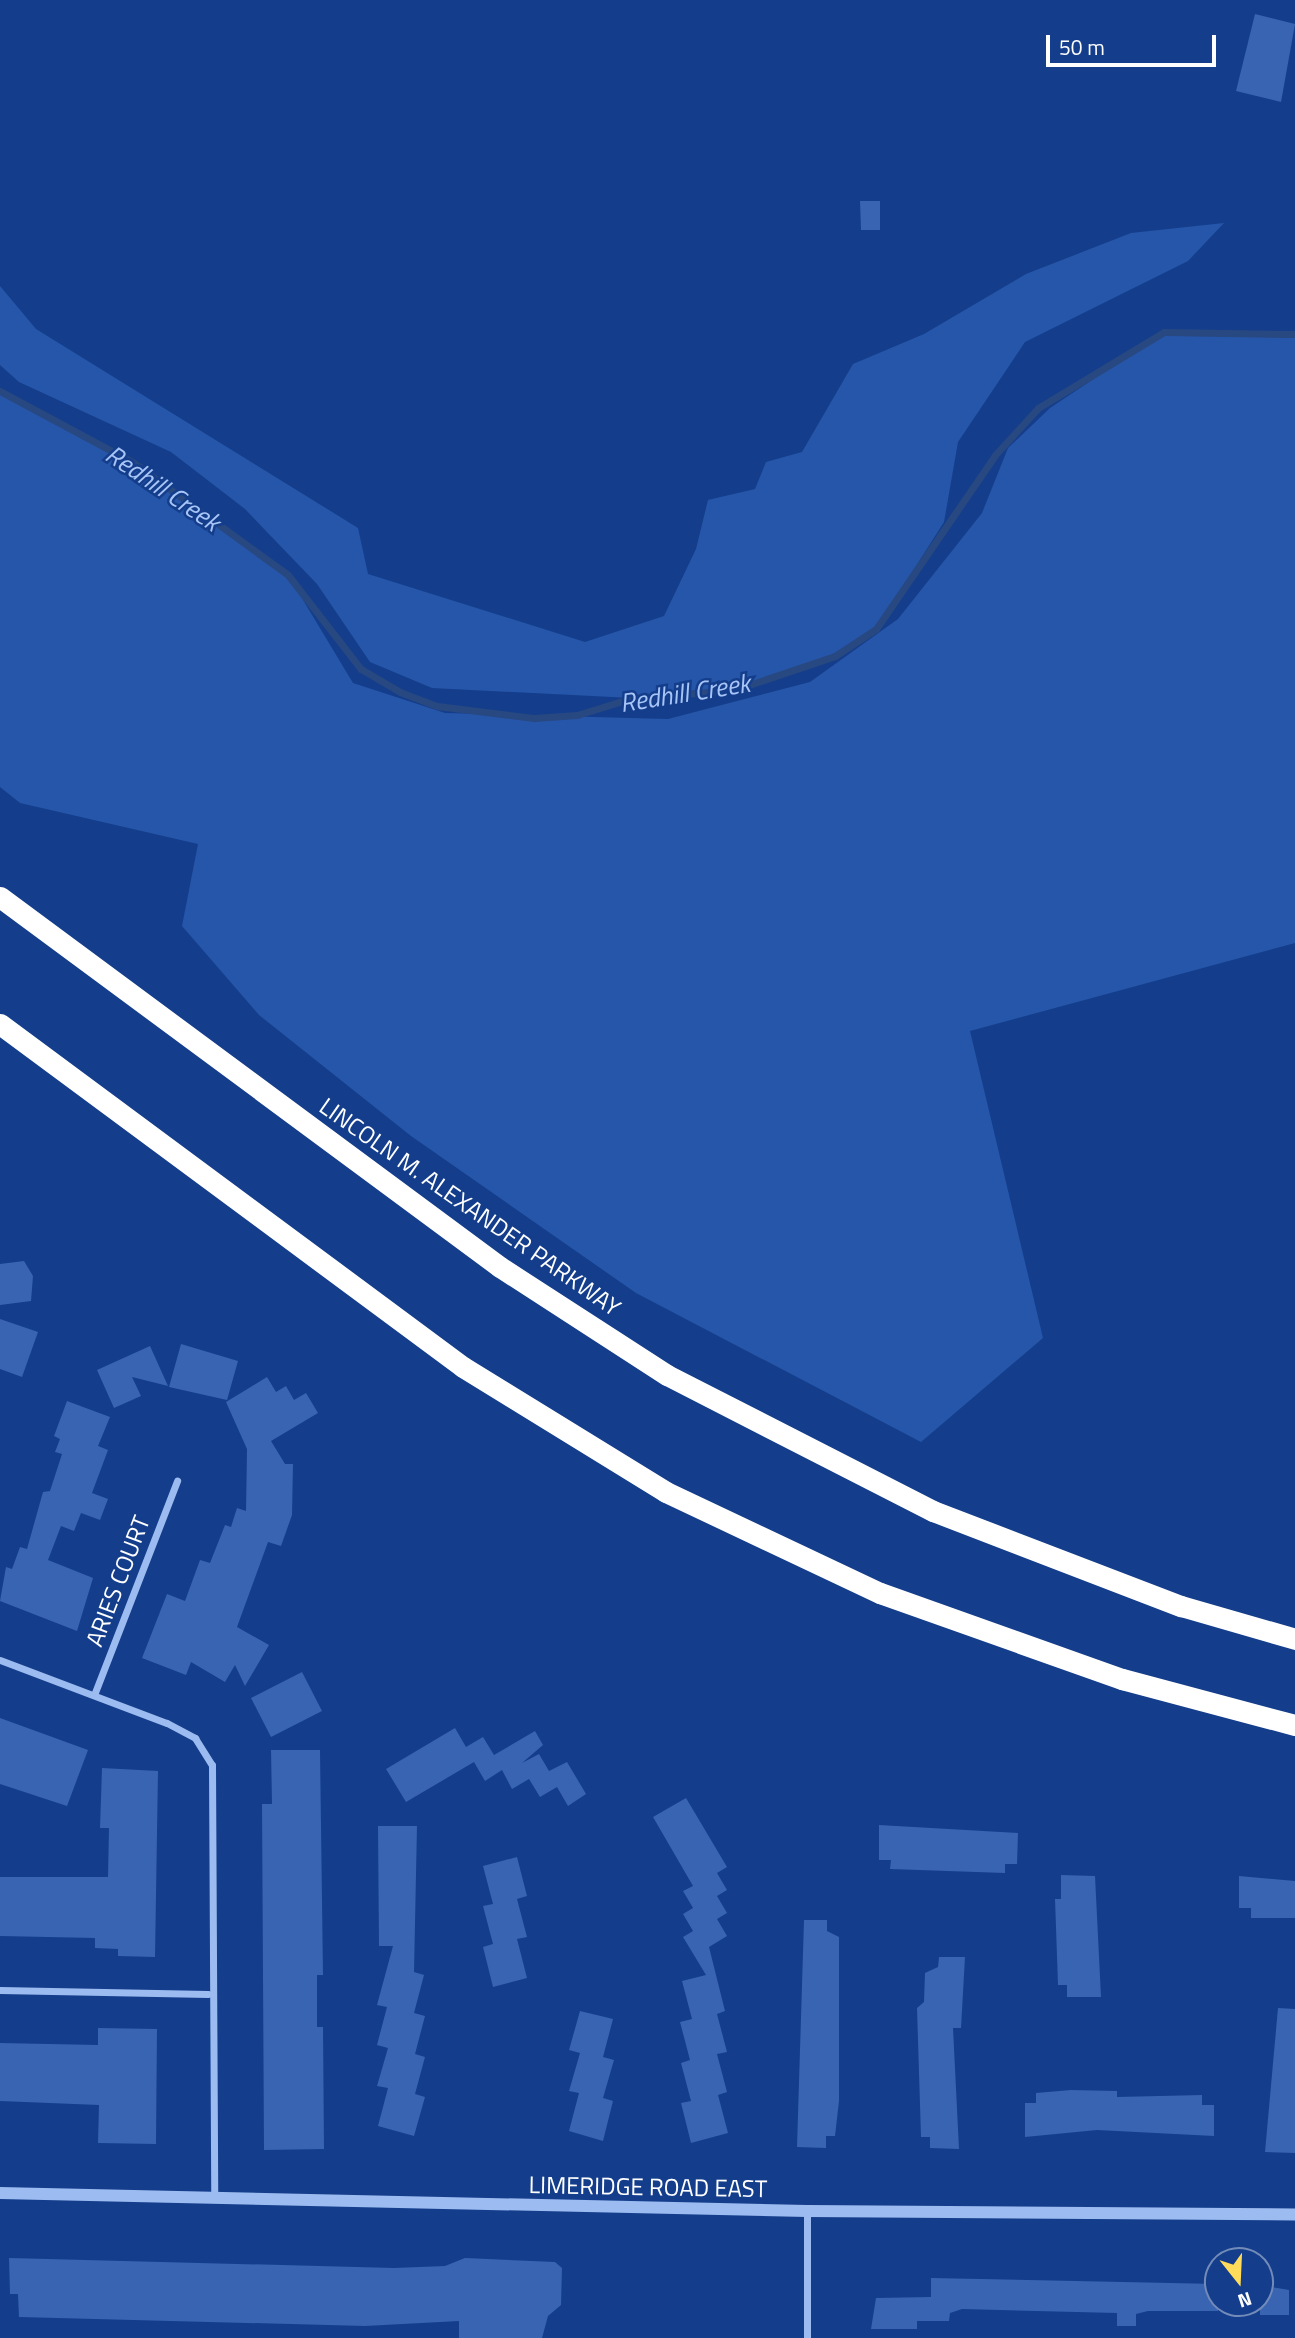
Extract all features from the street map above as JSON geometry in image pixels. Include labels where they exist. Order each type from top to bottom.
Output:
[{"type":"highway","name":"LINCOLN M. ALEXANDER PARKWAY","points":[[0,897],[500,1267],[667,1375],[933,1511],[1181,1606],[1295,1639]]},
{"type":"highway","points":[[0,1024],[463,1367],[666,1492],[880,1593],[1122,1679],[1295,1725]]},
{"type":"street","name":"ARIES COURT","points":[[94,1695],[177,1481]]},
{"type":"street","points":[[0,1660],[94,1695],[195,1738],[212,1765],[208,1994],[214,2196]]},
{"type":"street","points":[[0,1990],[208,1994]]},
{"type":"street","name":"LIMERIDGE ROAD EAST","points":[[0,2193],[807,2211],[1295,2214]]},
{"type":"street","points":[[807,2211],[807,2338]]},
{"type":"shaded area","points":[[1224,223],[1188,261],[1025,342],[958,442],[944,522],[876,629],[835,656],[734,690],[632,698],[432,688],[370,662],[317,584],[245,509],[171,452],[19,382],[0,365],[0,286],[36,329],[358,528],[368,574],[585,642],[664,616],[696,549],[708,500],[755,489],[766,462],[802,452],[853,364],[924,334],[1026,274],[1131,233]]},
{"type":"shaded area","points":[[1164,332],[1295,334],[1295,943],[970,1031],[1043,1338],[921,1442],[636,1293],[411,1136],[259,1015],[182,926],[198,844],[20,803],[0,787],[0,391],[134,463],[288,575],[353,683],[445,713],[668,719],[810,682],[898,619],[982,513],[1008,448],[1050,408]]},
{"type":"building","points":[[1255,14],[1295,24],[1281,102],[1236,91]]},
{"type":"building","points":[[860,201],[880,201],[880,230],[861,230]]},
{"type":"building","points":[[24,1261],[33,1276],[31,1301],[0,1305],[0,1264]]},
{"type":"building","points":[[0,1319],[38,1332],[22,1377],[0,1369]]},
{"type":"building","points":[[181,1344],[238,1361],[227,1400],[169,1387]]},
{"type":"building","points":[[150,1346],[168,1386],[132,1377],[141,1396],[114,1408],[97,1370]]},
{"type":"building","points":[[267,1377],[276,1392],[286,1386],[294,1400],[306,1393],[318,1413],[271,1441],[285,1464],[293,1464],[292,1515],[281,1546],[268,1542],[237,1627],[269,1645],[245,1686],[235,1665],[225,1682],[191,1662],[186,1675],[142,1658],[167,1594],[185,1601],[200,1560],[210,1563],[225,1525],[231,1527],[237,1508],[246,1511],[247,1449],[226,1402]]},
{"type":"building","points":[[67,1401],[110,1417],[98,1446],[108,1450],[92,1493],[108,1499],[100,1520],[81,1513],[74,1531],[61,1526],[48,1560],[93,1578],[77,1631],[0,1601],[6,1567],[12,1569],[20,1547],[27,1549],[43,1492],[50,1491],[62,1454],[55,1452],[60,1439],[54,1436]]},
{"type":"building","points":[[302,1672],[322,1711],[271,1737],[251,1698]]},
{"type":"building","points":[[0,1718],[88,1750],[67,1806],[0,1784]]},
{"type":"building","points":[[455,1728],[466,1747],[483,1737],[494,1755],[535,1731],[543,1745],[522,1763],[539,1754],[549,1771],[567,1762],[586,1794],[568,1806],[557,1787],[540,1797],[529,1779],[512,1789],[502,1770],[485,1781],[474,1762],[406,1802],[386,1769]]},
{"type":"building","points":[[271,1750],[320,1750],[323,1975],[317,1975],[317,2027],[323,2027],[324,2149],[264,2150],[262,1804],[272,1804]]},
{"type":"building","points":[[102,1768],[158,1771],[155,1957],[118,1956],[118,1949],[95,1948],[95,1938],[0,1936],[0,1877],[108,1877],[109,1828],[100,1828]]},
{"type":"building","points":[[686,1798],[727,1867],[717,1873],[727,1890],[717,1896],[727,1913],[717,1919],[727,1936],[709,1947],[725,2011],[717,2014],[727,2052],[717,2054],[727,2092],[718,2095],[728,2133],[691,2143],[681,2103],[691,2101],[681,2063],[690,2060],[680,2022],[692,2019],[682,1981],[706,1975],[683,1937],[693,1931],[683,1914],[693,1908],[683,1891],[693,1886],[653,1817]]},
{"type":"building","points":[[879,1825],[1018,1833],[1017,1864],[1005,1864],[1005,1873],[890,1869],[891,1860],[879,1860]]},
{"type":"building","points":[[378,1826],[417,1826],[414,1972],[424,1975],[414,2013],[425,2016],[415,2054],[425,2057],[415,2094],[425,2097],[414,2136],[378,2126],[388,2088],[377,2086],[388,2048],[377,2045],[387,2007],[377,2005],[393,1946],[379,1946]]},
{"type":"building","points":[[517,1857],[527,1896],[517,1899],[527,1937],[517,1939],[527,1978],[493,1987],[483,1947],[493,1944],[483,1906],[493,1904],[483,1866]]},
{"type":"building","points":[[1061,1875],[1095,1876],[1101,1997],[1067,1997],[1067,1985],[1058,1985],[1055,1899],[1061,1899]]},
{"type":"building","points":[[1239,1876],[1295,1881],[1295,1918],[1251,1918],[1251,1908],[1239,1908]]},
{"type":"building","points":[[804,1920],[827,1920],[827,1931],[839,1937],[839,2101],[835,2136],[826,2136],[826,2148],[797,2147]]},
{"type":"building","points":[[939,1957],[965,1957],[961,2028],[953,2028],[959,2149],[930,2148],[930,2137],[921,2137],[917,2008],[924,2002],[925,1973],[938,1967]]},
{"type":"building","points":[[1278,2008],[1295,2009],[1295,2153],[1265,2152]]},
{"type":"building","points":[[580,2011],[613,2019],[603,2057],[614,2060],[603,2098],[613,2101],[603,2141],[569,2131],[579,2093],[569,2091],[580,2053],[569,2050]]},
{"type":"building","points":[[98,2028],[157,2029],[156,2144],[98,2143],[99,2105],[0,2101],[0,2043],[98,2045]]},
{"type":"building","points":[[1071,2090],[1117,2091],[1117,2097],[1202,2095],[1202,2105],[1214,2105],[1214,2136],[1097,2130],[1025,2137],[1025,2103],[1036,2103],[1036,2093]]},
{"type":"building","points":[[9,2258],[394,2268],[445,2266],[465,2258],[555,2262],[562,2268],[561,2305],[548,2316],[542,2338],[459,2338],[459,2321],[365,2326],[19,2317],[18,2294],[10,2294]]},
{"type":"building","points":[[931,2278],[1204,2284],[1204,2311],[1148,2311],[1136,2314],[1136,2326],[1117,2326],[1117,2313],[962,2309],[950,2313],[949,2321],[917,2321],[917,2329],[871,2329],[876,2298],[931,2297]]},
{"type":"building","points":[[1274,2287],[1289,2290],[1289,2315],[1274,2315]]},
{"type":"waterway","name":"Redhill Creek","points":[[0,391],[134,463],[288,575],[361,669],[400,692],[437,706],[534,718],[577,715],[632,698],[734,690],[835,656],[876,629],[995,455],[1038,408],[1164,332],[1295,334]]}]
